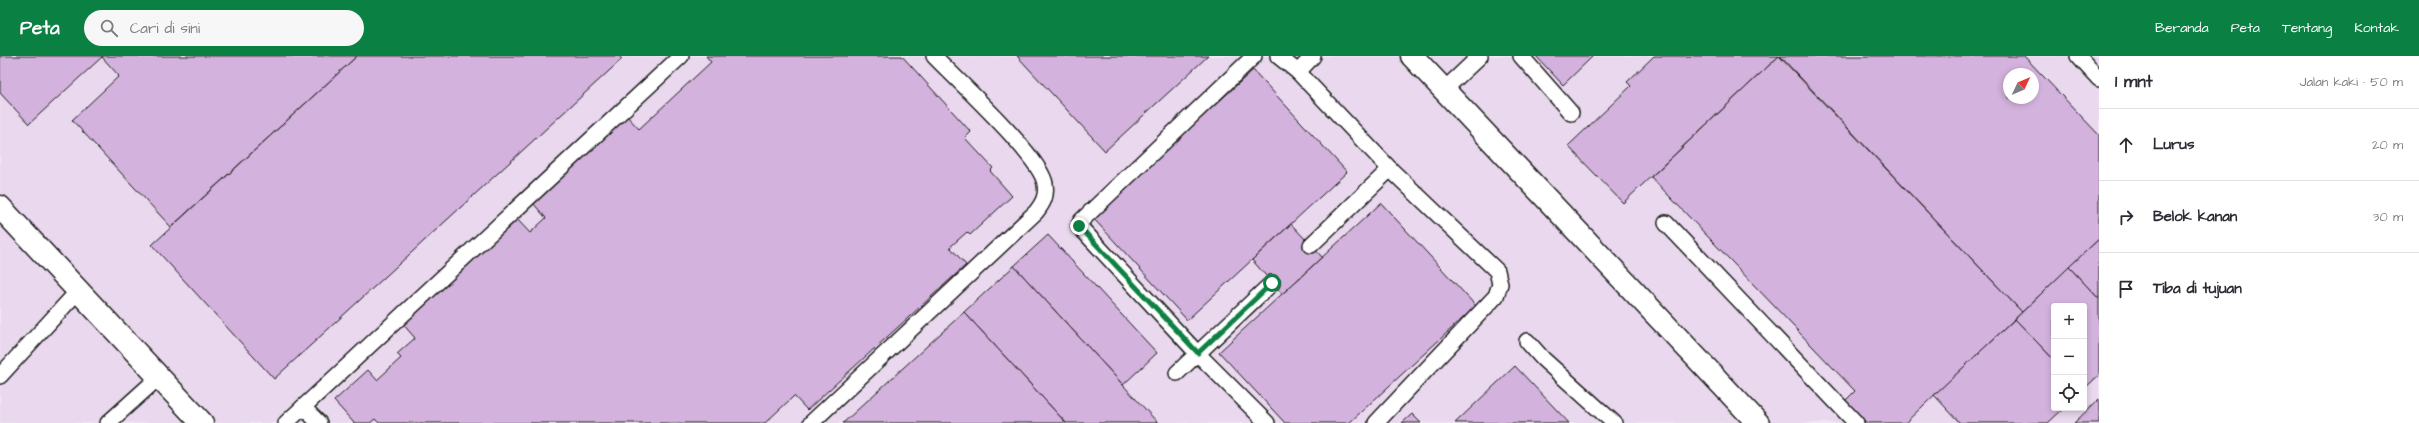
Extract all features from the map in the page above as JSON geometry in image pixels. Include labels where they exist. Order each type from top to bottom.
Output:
[{"type":"street","points":[[1412,56],[1445,89],[1758,423]]},
{"type":"street","points":[[0,207],[202,423]]},
{"type":"lane","points":[[286,423],[681,56]]},
{"type":"lane","points":[[1254,56],[1081,221],[1079,226],[1198,353],[1267,423]]},
{"type":"lane","points":[[1278,56],[1298,72],[1390,169],[1497,271],[1500,284],[1496,296],[1376,423]]},
{"type":"lane","points":[[1298,72],[1313,56]]},
{"type":"lane","points":[[1445,89],[1480,56]]},
{"type":"lane","points":[[1521,56],[1571,113]]},
{"type":"lane","points":[[2078,56],[2099,79]]},
{"type":"lane","points":[[811,423],[1036,212],[1045,201],[1043,176],[1030,155],[939,58]]},
{"type":"lane","points":[[1311,245],[1390,169]]},
{"type":"lane","points":[[1666,223],[1856,423]]},
{"type":"lane","points":[[1177,373],[1272,283]]},
{"type":"lane","points":[[0,376],[78,291]]},
{"type":"lane","points":[[1527,341],[1543,359],[1614,423]]},
{"type":"lane","points":[[108,423],[159,377]]},
{"type":"lane","points":[[303,407],[319,423]]},
{"type":"shaded area","points":[[0,56],[2099,56],[2099,423],[0,423]]},
{"type":"building","points":[[0,56],[103,56],[29,124],[0,93]]},
{"type":"building","points":[[357,56],[171,227],[72,120],[119,76],[102,57]]},
{"type":"building","points":[[357,56],[619,56],[622,59],[274,379],[152,245]]},
{"type":"building","points":[[706,56],[902,56],[971,132],[965,138],[993,168],[990,171],[1012,196],[970,235],[967,232],[950,247],[966,265],[807,410],[794,396],[765,423],[379,423],[375,419],[370,423],[354,423],[334,401],[368,370],[377,380],[401,358],[397,354],[415,338],[401,322],[515,217],[530,233],[546,218],[532,202],[626,115],[639,129],[711,62]]},
{"type":"building","points":[[1017,56],[1208,56],[1105,151]]},
{"type":"building","points":[[1536,56],[1593,56],[1563,85]]},
{"type":"building","points":[[1654,56],[1779,56],[1623,203],[1568,146],[1631,86],[1627,82]]},
{"type":"building","points":[[1779,56],[2022,312],[1905,423],[1867,423],[1845,401],[1855,391],[1651,177]]},
{"type":"building","points":[[1780,56],[2024,56],[2035,68],[2003,68],[2003,104],[2039,104],[2039,72],[2099,135],[2099,239],[2022,312]]},
{"type":"building","points":[[1253,70],[1347,172],[1187,320],[1093,218]]},
{"type":"building","points":[[1381,203],[1476,306],[1349,423],[1285,423],[1219,352]]},
{"type":"building","points":[[1291,224],[1322,257],[1282,294],[1252,260]]},
{"type":"building","points":[[1048,235],[1157,353],[1123,385],[1014,266]]},
{"type":"building","points":[[2099,239],[2099,299],[2069,267]]},
{"type":"building","points":[[1014,266],[1158,423],[1066,423],[964,312]]},
{"type":"building","points":[[2069,267],[2099,299],[2099,375],[2087,386],[2087,303],[2051,303],[2051,357],[2015,319]]},
{"type":"building","points":[[964,312],[1066,423],[843,423]]},
{"type":"building","points":[[2015,319],[2051,357],[2051,411],[2061,411],[2048,423],[1960,423],[1934,395]]},
{"type":"building","points":[[1515,366],[1569,423],[1455,423]]},
{"type":"building","points":[[2099,399],[2099,423],[2074,423],[2087,411]]},
{"type":"building","points":[[1412,414],[1421,423],[1402,423]]},
{"type":"route","points":[[1079,226],[1198,353],[1272,283]]}]
